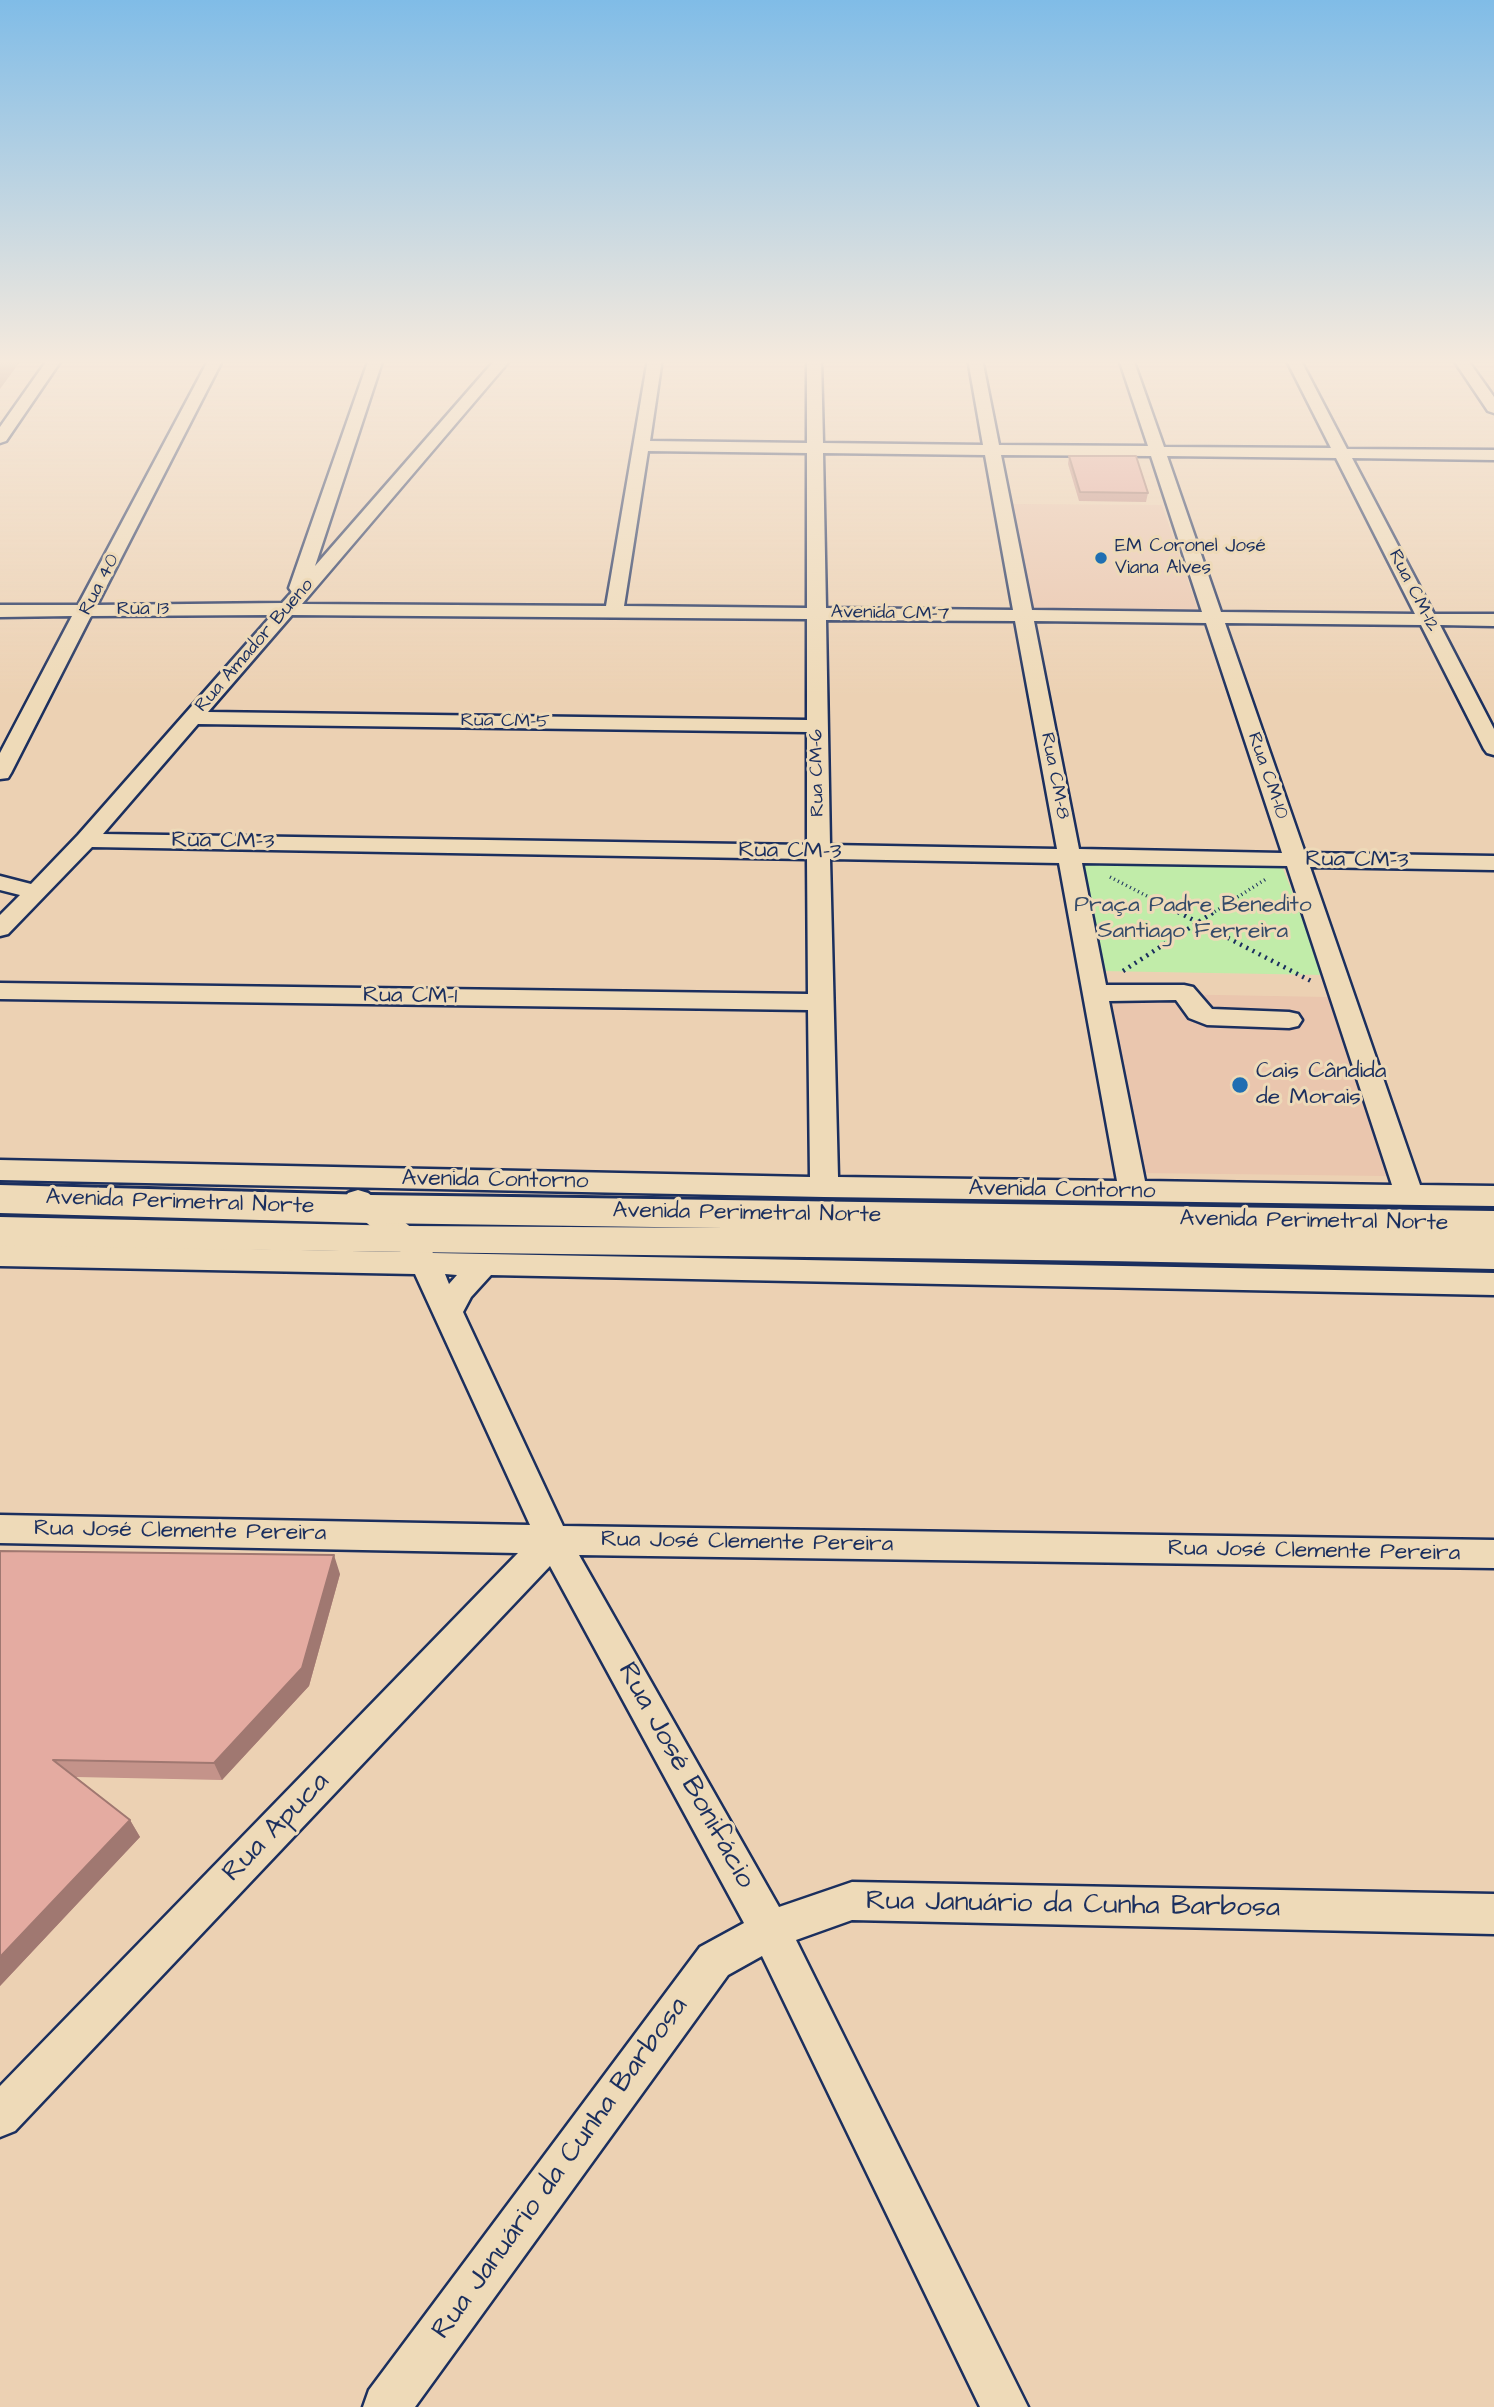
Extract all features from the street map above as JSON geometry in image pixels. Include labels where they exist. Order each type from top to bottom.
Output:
[{"type":"highway","name":"Avenida Perimetral Norte","points":[[0,1199],[371,1209],[1494,1225]]},
{"type":"highway","name":"Avenida Perimetral Norte","points":[[0,1231],[416,1252],[1181,1246],[1494,1254]]},
{"type":"street","name":"Rua 40","points":[[0,773],[158,471]]},
{"type":"street","points":[[292,603],[338,471]]},
{"type":"street","name":"Rua Amador Bueno","points":[[0,929],[86,840],[406,471]]},
{"type":"street","points":[[614,612],[637,471]]},
{"type":"street","name":"Rua CM-6","points":[[815,471],[824,1188]]},
{"type":"street","name":"Rua CM-8","points":[[996,471],[1133,1192]]},
{"type":"street","name":"Rua CM-10","points":[[1164,471],[1409,1194]]},
{"type":"street","name":"Rua CM-12","points":[[1351,471],[1494,749]]},
{"type":"street","name":"Rua 13","points":[[0,611],[292,603]]},
{"type":"street","name":"Avenida CM-7","points":[[292,603],[614,612],[1494,620]]},
{"type":"street","name":"Rua CM-5","points":[[192,718],[818,726]]},
{"type":"street","name":"Rua CM-3","points":[[86,840],[1494,863]]},
{"type":"street","points":[[0,883],[36,892]]},
{"type":"street","name":"Rua CM-1","points":[[0,991],[820,1002]]},
{"type":"street","points":[[1094,992],[1185,993],[1198,1012],[1207,1017],[1289,1020]]},
{"type":"street","name":"Avenida Contorno","points":[[0,1170],[824,1188],[1494,1196]]},
{"type":"street","name":"Rua José Bonifácio","points":[[325,1178],[371,1209],[416,1252],[448,1312],[554,1541],[770,1930],[1005,2407]]},
{"type":"street","points":[[0,1255],[416,1252],[484,1264],[1494,1284]]},
{"type":"street","points":[[448,1312],[461,1289],[484,1264]]},
{"type":"street","name":"Rua José Clemente Pereira","points":[[0,1529],[554,1541],[1494,1554]]},
{"type":"street","name":"Rua Apuca","points":[[0,2116],[554,1541]]},
{"type":"street","name":"Rua Januário da Cunha Barbosa","points":[[386,2407],[714,1961],[770,1930],[852,1901],[1494,1914]]},
{"type":"path","points":[[1069,856],[1340,996]]},
{"type":"path","points":[[1094,992],[1296,860]]},
{"type":"shaded area","name":"EM Coronel José Viana Alves","points":[[1011,504],[1162,505],[1199,613],[1032,612]]},
{"type":"shaded area","name":"Cais Cândida de Morais","points":[[1107,993],[1328,997],[1387,1176],[1139,1173]]},
{"type":"green space","name":"Praça Padre Benedito Santiago Ferreira","points":[[1083,865],[1282,866],[1325,975],[1101,971]]},
{"type":"building","points":[[1074,471],[1141,471],[1148,493],[1080,492]]},
{"type":"building","points":[[0,1551],[334,1555],[302,1668],[214,1763],[53,1760],[130,1820],[0,1957]]},
{"type":"place","name":"EM Coronel José Viana Alves","points":[[1101,558]]},
{"type":"place","name":"Cais Cândida de Morais","points":[[1240,1085]]}]
